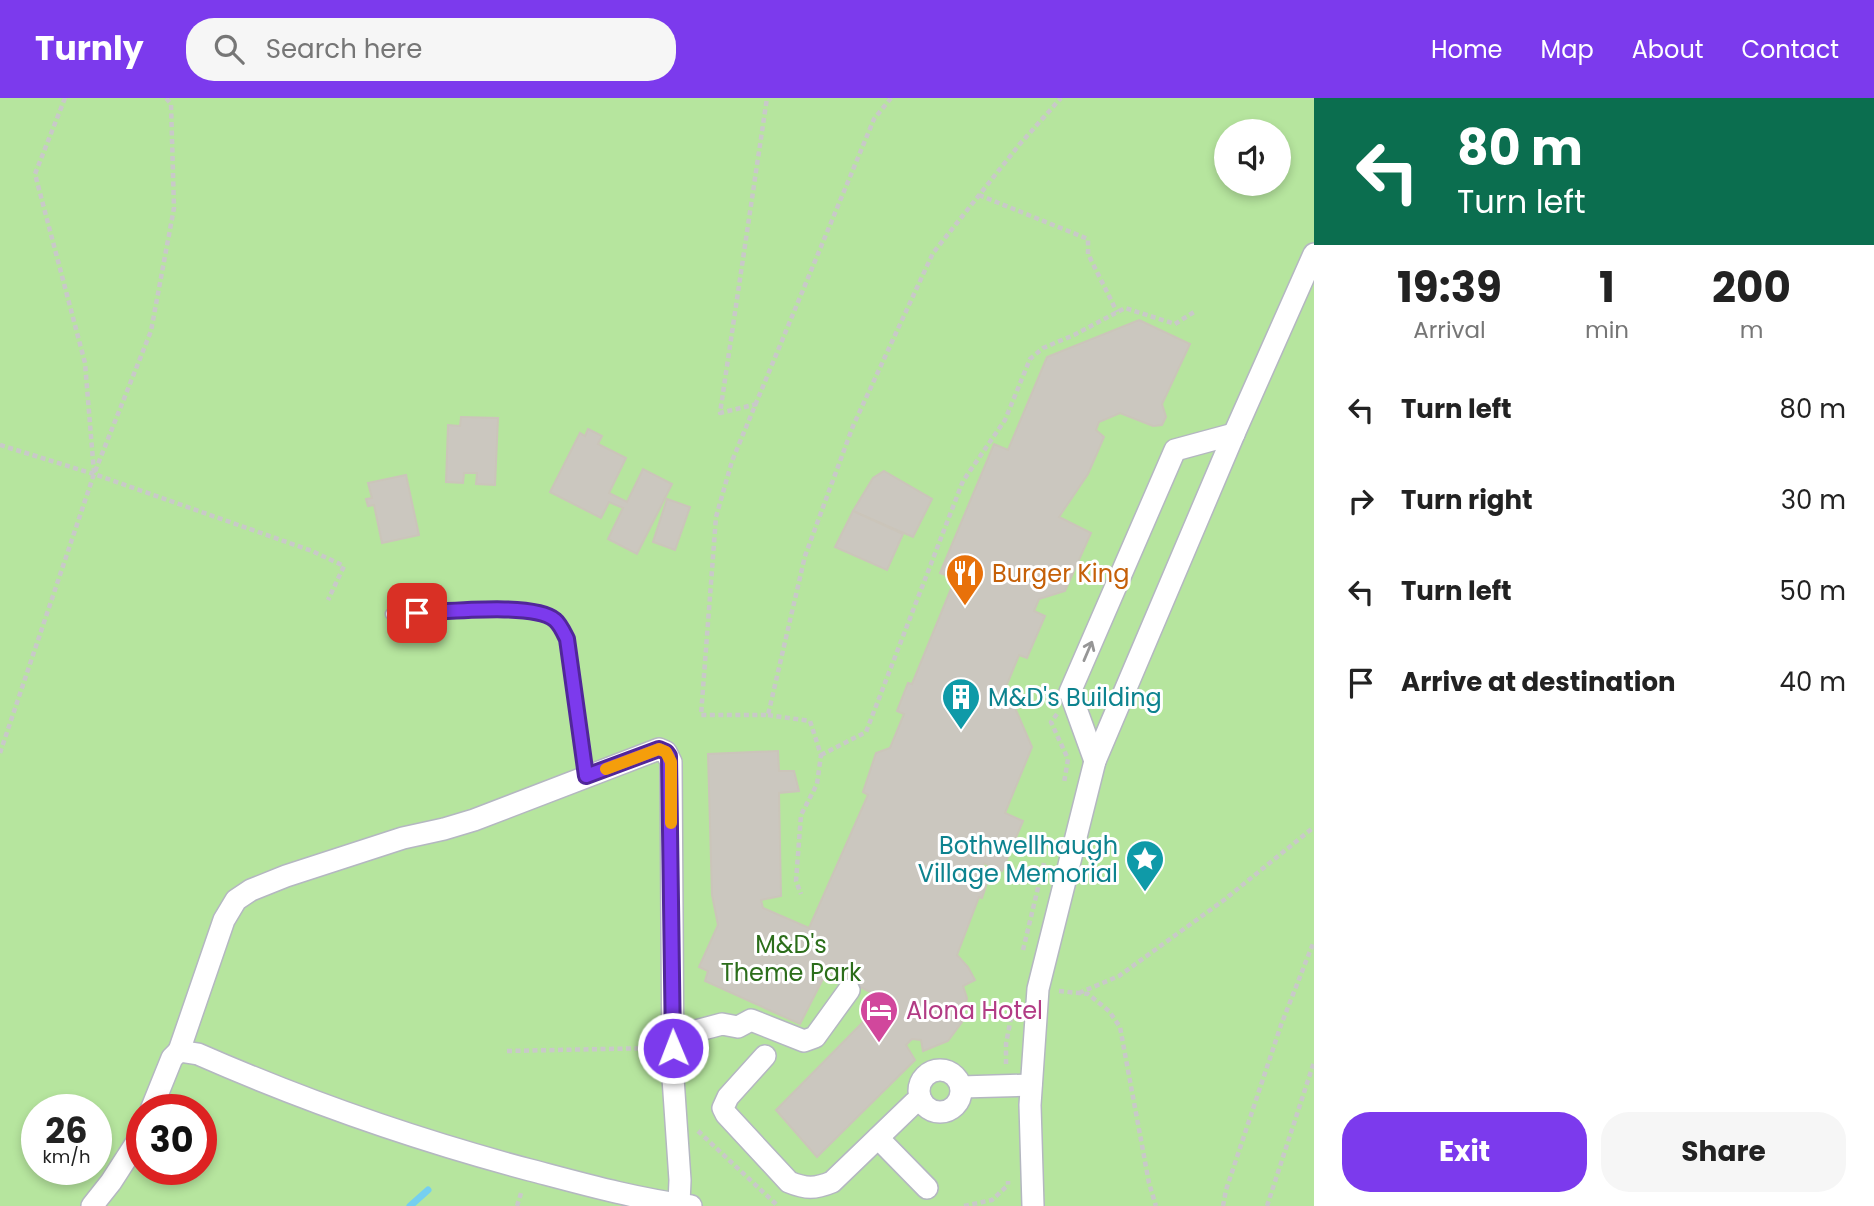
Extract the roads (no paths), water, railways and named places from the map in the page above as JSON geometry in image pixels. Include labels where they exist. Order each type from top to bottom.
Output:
[{"type":"street","points":[[1033,1206],[1031,1085],[1038,989],[1095,761],[1314,254]]},
{"type":"street","points":[[1095,761],[1070,692],[1175,450],[1234,434]]},
{"type":"street","points":[[157,1094],[172,1058],[180,1051],[224,920],[236,900],[251,890],[403,838],[474,820],[659,749],[669,756],[673,1042],[680,1181],[685,1205],[657,1202],[582,1184],[445,1147],[318,1102],[198,1054],[180,1051]]},
{"type":"street","points":[[673,1042],[722,1024],[737,1027],[751,1020],[804,1041],[815,1037],[849,990]]},
{"type":"street","points":[[765,1056],[728,1097],[723,1108],[789,1182],[803,1188],[816,1189],[832,1182],[914,1103],[921,1100]]},
{"type":"street","points":[[940,1070],[954,1075],[961,1087],[959,1101],[950,1110],[936,1112],[925,1106],[921,1100],[919,1087],[933,1071],[940,1070]]},
{"type":"street","points":[[961,1087],[1031,1085]]},
{"type":"street","points":[[878,1138],[927,1188]]},
{"type":"street","points":[[92,1206],[126,1159]]},
{"type":"lane","points":[[391,614],[537,611],[556,620],[567,639],[586,776]]},
{"type":"waterway","points":[[410,1206],[428,1190]]},
{"type":"place","name":"Burger King","points":[[965,607]]},
{"type":"place","name":"M&D's Building","points":[[961,731]]},
{"type":"place","name":"Bothwellhaugh Village Memorial","points":[[1145,893]]},
{"type":"place","name":"Alona Hotel","points":[[879,1044]]},
{"type":"park label","name":"M&D's Theme Park","points":[[791,958]]}]
